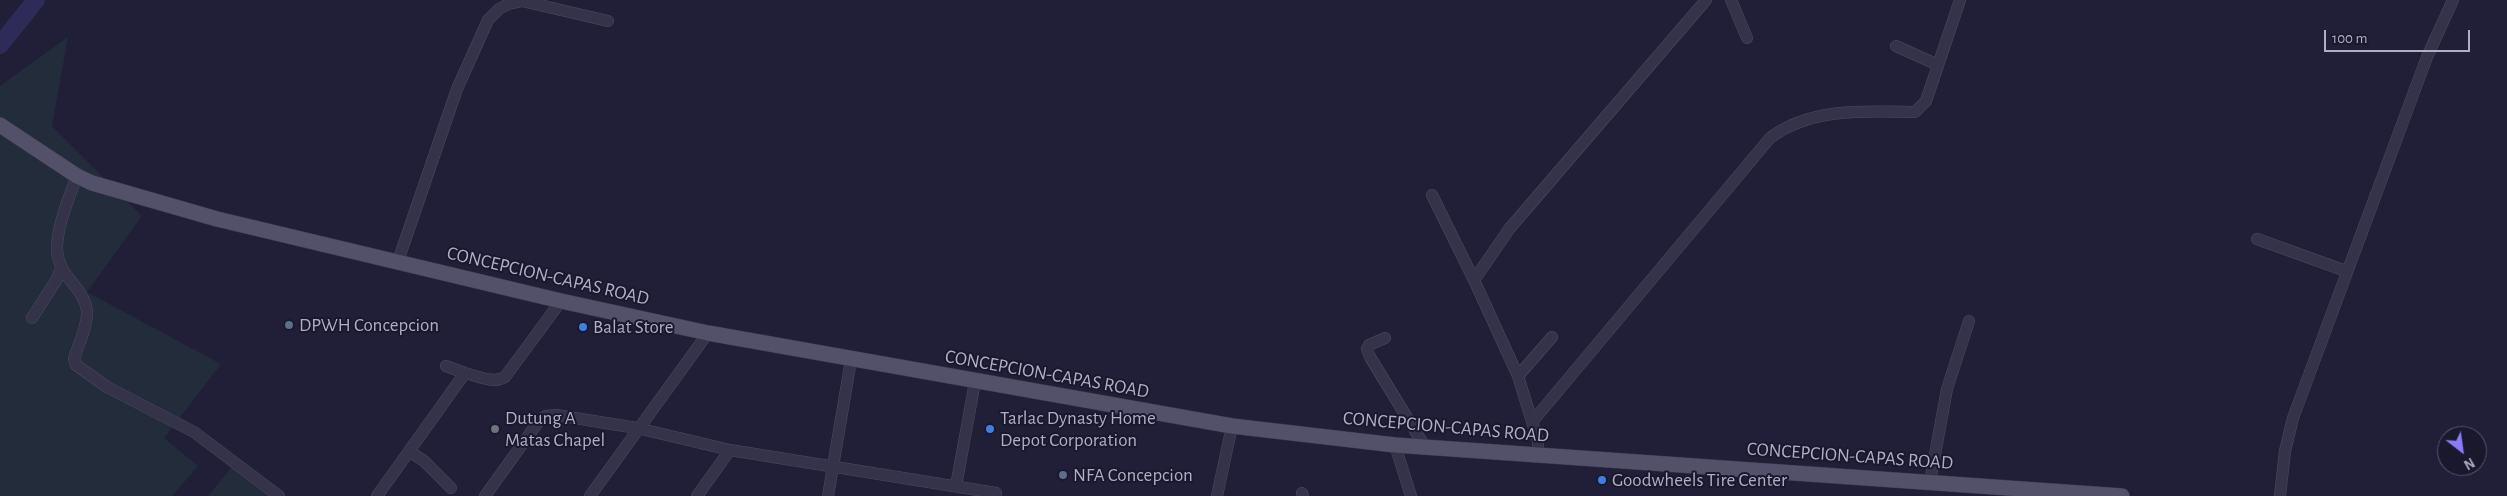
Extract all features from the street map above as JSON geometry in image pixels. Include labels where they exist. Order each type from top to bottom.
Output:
[{"type":"main road","name":"CONCEPCION-CAPAS ROAD","points":[[0,124],[76,176],[92,183],[217,218],[561,301],[708,333],[975,382],[1232,426],[1394,445],[1930,482],[1995,491],[2122,496]]},
{"type":"street","points":[[1474,280],[1510,228],[1706,0]]},
{"type":"street","points":[[1731,0],[1747,38]]},
{"type":"street","points":[[1532,422],[1770,138],[1799,120],[1862,111],[1915,112],[1926,101],[1960,0]]},
{"type":"street","points":[[2280,496],[2285,451],[2293,418],[2427,57],[2453,0]]},
{"type":"street","points":[[398,261],[454,98],[488,20],[499,9],[522,1],[608,21]]},
{"type":"street","points":[[1896,46],[1938,65]]},
{"type":"street","points":[[76,176],[57,243],[57,256],[61,268],[81,296],[87,310],[74,359],[76,365],[107,387],[194,432],[279,496]]},
{"type":"street","points":[[1432,194],[1518,376],[1538,441],[1538,454]]},
{"type":"street","points":[[2257,239],[2346,271]]},
{"type":"street","points":[[32,318],[57,280],[61,268]]},
{"type":"street","points":[[446,366],[490,380],[499,381],[505,378],[561,301]]},
{"type":"street","points":[[1930,482],[1947,389],[1970,321]]},
{"type":"street","points":[[590,496],[637,428],[708,333]]},
{"type":"street","points":[[1518,376],[1552,337]]},
{"type":"street","points":[[1385,338],[1369,345],[1367,349],[1425,447]]},
{"type":"street","points":[[828,496],[851,360]]},
{"type":"street","points":[[377,496],[465,373]]},
{"type":"street","points":[[956,486],[975,382]]},
{"type":"street","points":[[485,496],[530,432],[546,416],[556,414],[637,428],[730,450],[996,493]]},
{"type":"street","points":[[1217,496],[1232,426]]},
{"type":"street","points":[[1394,445],[1411,496]]},
{"type":"street","points":[[697,496],[730,450]]},
{"type":"street","points":[[409,451],[424,461],[451,488]]},
{"type":"shaded area","points":[[68,37],[52,126],[142,216],[87,292],[221,364],[164,438],[198,466],[172,496],[0,496],[0,86]]},
{"type":"shaded area","points":[[232,467],[271,496],[208,496]]},
{"type":"waterway","points":[[0,45],[36,0]]},
{"type":"place","name":"DPWH Concepcion","points":[[289,325]]},
{"type":"place","name":"Balat Store","points":[[583,327]]},
{"type":"place","name":"Dutung A Matas Chapel","points":[[495,429]]},
{"type":"place","name":"Tarlac Dynasty Home Depot Corporation","points":[[990,429]]},
{"type":"place","name":"NFA Concepcion","points":[[1063,475]]},
{"type":"place","name":"Goodwheels Tire Center","points":[[1602,480]]}]
